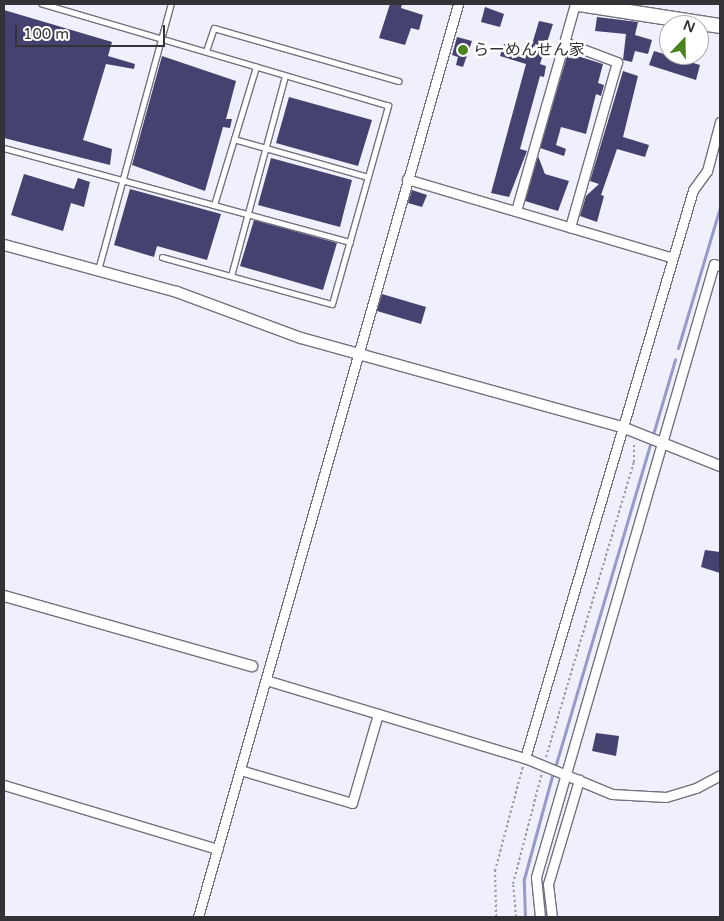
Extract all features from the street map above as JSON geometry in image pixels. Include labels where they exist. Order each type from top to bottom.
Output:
[{"type":"main road","points":[[578,4],[720,26]]},
{"type":"street","points":[[198,917],[266,680],[356,352],[458,4]]},
{"type":"street","points":[[516,211],[564,42],[578,4]]},
{"type":"street","points":[[564,42],[617,62],[570,227]]},
{"type":"street","points":[[525,758],[693,190],[707,171],[720,122]]},
{"type":"street","points":[[407,179],[673,258]]},
{"type":"street","points":[[4,245],[177,292],[301,338],[639,433],[720,466]]},
{"type":"street","points":[[540,917],[536,877],[660,440],[714,264],[720,266]]},
{"type":"street","points":[[4,596],[252,666]]},
{"type":"street","points":[[266,680],[525,758],[565,775],[629,797],[666,797],[696,788],[720,775]]},
{"type":"street","points":[[240,770],[352,803],[378,714]]},
{"type":"street","points":[[552,917],[548,884],[579,780]]},
{"type":"street","points":[[4,785],[218,849]]},
{"type":"lane","points":[[42,4],[162,37],[388,106],[332,304],[162,257]]},
{"type":"lane","points":[[98,271],[120,181],[171,4]]},
{"type":"lane","points":[[206,51],[214,28],[399,80]]},
{"type":"lane","points":[[214,205],[256,67]]},
{"type":"lane","points":[[231,276],[264,148],[285,76]]},
{"type":"lane","points":[[234,139],[368,177]]},
{"type":"lane","points":[[4,148],[350,242]]},
{"type":"path","points":[[516,917],[513,884],[544,766],[634,462],[639,433]]},
{"type":"path","points":[[496,917],[495,871],[525,758]]},
{"type":"building","points":[[390,4],[402,4],[401,8],[423,15],[419,30],[411,28],[405,45],[379,38]]},
{"type":"building","points":[[485,7],[504,14],[500,27],[481,22]]},
{"type":"building","points":[[4,10],[112,42],[108,56],[135,64],[134,69],[106,64],[83,140],[112,149],[110,165],[4,138]]},
{"type":"building","points":[[597,17],[638,22],[635,35],[652,40],[648,54],[635,51],[632,62],[623,60],[626,34],[595,31]]},
{"type":"building","points":[[539,21],[553,24],[540,64],[546,66],[544,77],[540,76],[520,149],[527,151],[509,197],[491,193],[526,64],[500,56],[504,44],[530,51]]},
{"type":"building","points":[[457,37],[472,41],[463,67],[456,65],[458,57],[452,55]]},
{"type":"building","points":[[654,51],[659,53],[659,65],[700,65],[696,80],[649,65]]},
{"type":"building","points":[[568,53],[603,64],[598,83],[604,85],[601,96],[596,94],[586,134],[561,127],[556,145],[566,149],[564,156],[540,148]]},
{"type":"building","points":[[162,56],[236,81],[226,119],[232,119],[230,128],[223,127],[205,191],[132,165]]},
{"type":"building","points":[[623,71],[638,76],[623,137],[649,145],[645,157],[617,149],[601,195],[604,196],[597,222],[580,216],[586,196],[599,184],[590,181]]},
{"type":"building","points":[[289,97],[372,120],[358,166],[276,143]]},
{"type":"building","points":[[538,156],[545,174],[569,181],[558,211],[525,201]]},
{"type":"building","points":[[271,158],[352,180],[340,227],[258,205]]},
{"type":"building","points":[[24,174],[74,189],[78,178],[90,182],[84,207],[71,203],[63,231],[11,215]]},
{"type":"building","points":[[130,189],[221,214],[207,260],[157,246],[154,257],[114,245]]},
{"type":"building","points":[[412,190],[427,195],[422,207],[408,203]]},
{"type":"building","points":[[254,220],[337,243],[323,290],[240,266]]},
{"type":"building","points":[[382,294],[426,307],[421,324],[377,311]]},
{"type":"building","points":[[705,550],[720,552],[720,573],[701,567]]},
{"type":"building","points":[[596,733],[619,736],[616,756],[592,751]]},
{"type":"waterway","points":[[678,348],[720,207]]},
{"type":"waterway","points":[[556,764],[675,359]]},
{"type":"waterway","points":[[525,917],[524,879],[552,776]]},
{"type":"place","name":"らーめんせん家","points":[[463,50]]}]
